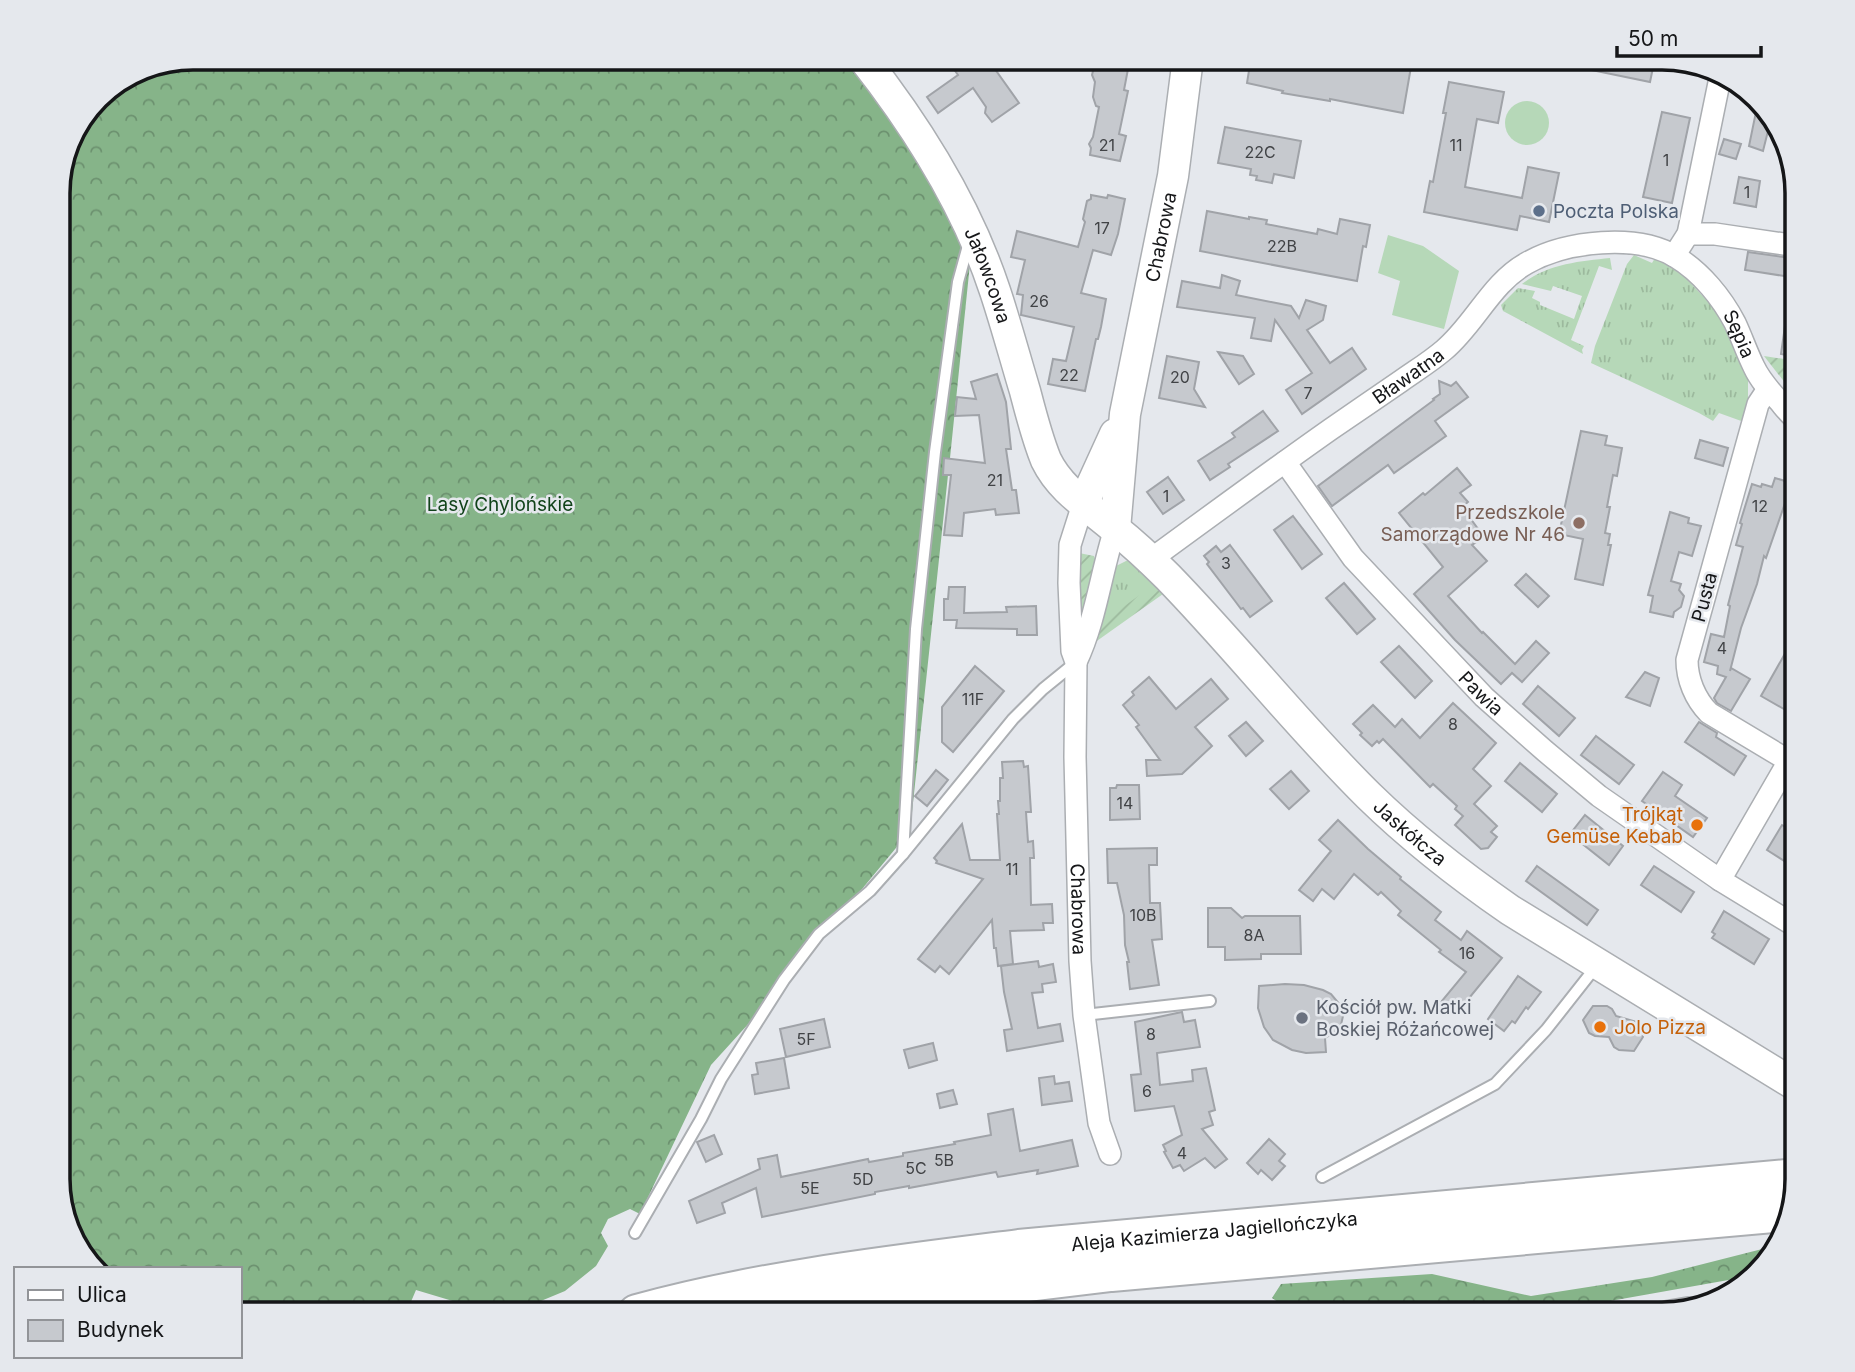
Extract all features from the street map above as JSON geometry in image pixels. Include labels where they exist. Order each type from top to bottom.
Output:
[{"type":"highway","name":"Aleja Kazimierza Jagiellończyka","points":[[686,1302],[777,1284],[1019,1249],[1785,1179]]},
{"type":"highway","name":"Aleja Kazimierza Jagiellończyka","points":[[862,1302],[1111,1272],[1780,1213]]},
{"type":"street","name":"Jałowcowa","points":[[871,70],[943,175],[972,232],[994,288],[1046,460],[1058,480],[1083,504]]},
{"type":"street","name":"Chabrowa","points":[[1076,662],[1086,641],[1115,529],[1125,414],[1173,176],[1186,70]]},
{"type":"street","points":[[1674,256],[1688,234],[1719,85]]},
{"type":"street","points":[[1688,234],[1715,234],[1785,244]]},
{"type":"street","name":"Bławatna","points":[[1150,560],[1443,351],[1469,325],[1504,280],[1528,262],[1563,250],[1607,243],[1653,246],[1674,256]]},
{"type":"street","name":"Sępia","points":[[1674,256],[1696,272],[1722,302],[1735,323],[1755,369],[1768,389],[1785,407]]},
{"type":"street","name":"Pusta","points":[[1768,389],[1758,404],[1687,665],[1700,704],[1709,713],[1785,750]]},
{"type":"street","name":"Chabrowa","points":[[1110,1154],[1099,1123],[1084,1015],[1080,961],[1075,757],[1076,662],[1072,651],[1069,583],[1070,545],[1083,504],[1125,414]]},
{"type":"street","name":"Pawia","points":[[1285,462],[1353,558],[1484,697],[1600,796],[1720,880],[1785,920]]},
{"type":"street","name":"Jaskółcza","points":[[1083,504],[1170,579],[1310,734],[1370,797],[1415,838],[1486,893],[1785,1079]]},
{"type":"street","points":[[1720,880],[1785,768]]},
{"type":"lane","points":[[903,854],[916,629],[934,466],[958,282],[972,232]]},
{"type":"lane","points":[[635,1233],[721,1079],[784,981],[819,934],[870,891],[1013,719],[1043,689],[1076,662]]},
{"type":"lane","points":[[1322,1177],[1495,1084],[1546,1030],[1598,964]]},
{"type":"lane","points":[[1084,1015],[1210,1001]]},
{"type":"green space","name":"Lasy Chylońskie","points":[[855,70],[905,140],[971,254],[950,458],[944,458],[943,475],[948,475],[910,831],[771,999],[711,1065],[640,1214],[630,1209],[608,1219],[601,1233],[608,1246],[596,1266],[565,1291],[538,1302],[456,1302],[416,1290],[411,1302],[242,1302],[242,1267],[107,1267],[95,1254],[74,1211],[70,1187],[70,185],[79,146],[95,118],[118,95],[161,74],[177,71]]},
{"type":"green space","points":[[1527,101],[1542,108],[1549,123],[1542,138],[1527,145],[1512,138],[1505,123],[1512,108]]},
{"type":"green space","points":[[1388,235],[1423,246],[1459,271],[1444,329],[1392,315],[1400,281],[1378,273]]},
{"type":"green space","points":[[1634,255],[1652,263],[1655,258],[1683,275],[1715,309],[1748,376],[1748,412],[1744,422],[1719,413],[1713,421],[1591,363],[1627,264]]},
{"type":"green space","points":[[1610,258],[1612,270],[1599,266],[1571,340],[1584,346],[1583,354],[1503,311],[1501,305],[1518,288],[1535,291],[1532,298],[1540,302],[1540,305],[1574,319],[1582,296],[1553,286],[1551,291],[1522,284],[1553,268]]},
{"type":"green space","points":[[1764,356],[1785,359],[1785,383]]},
{"type":"green space","points":[[1077,554],[1094,556],[1095,559],[1082,633]]},
{"type":"green space","points":[[1132,561],[1165,592],[1163,594],[1161,590],[1098,625],[1114,567]]},
{"type":"green space","points":[[1155,584],[1163,594],[1094,643],[1098,625]]},
{"type":"green space","points":[[1763,1249],[1733,1279],[1605,1302],[1278,1302],[1272,1298],[1281,1284],[1432,1274],[1531,1296],[1652,1277]]},
{"type":"building","points":[[954,70],[996,70],[1019,103],[992,122],[973,88],[938,113],[927,97],[958,75]]},
{"type":"building","points":[[1128,70],[1124,90],[1128,91],[1119,134],[1126,136],[1120,161],[1090,155],[1089,144],[1099,107],[1093,97],[1093,71]]},
{"type":"building","points":[[1249,70],[1410,70],[1403,113],[1282,93],[1283,91],[1247,83]]},
{"type":"building","points":[[1591,70],[1652,70],[1650,82]]},
{"type":"building","points":[[1449,82],[1504,92],[1498,123],[1477,119],[1465,187],[1522,198],[1528,167],[1559,173],[1549,222],[1520,216],[1517,230],[1424,212],[1430,181],[1433,182]]},
{"type":"building","points":[[1662,112],[1690,118],[1672,203],[1643,197]]},
{"type":"building","points":[[1756,113],[1768,132],[1763,151],[1749,146]]},
{"type":"building","points":[[1225,127],[1301,141],[1294,178],[1274,174],[1272,183],[1256,180],[1257,176],[1250,175],[1251,169],[1218,163]]},
{"type":"building","points":[[1724,139],[1741,144],[1736,159],[1719,154]]},
{"type":"building","points":[[1739,177],[1760,181],[1756,207],[1734,203]]},
{"type":"building","points":[[1091,195],[1125,199],[1111,255],[1093,250],[1081,293],[1106,299],[1085,391],[1048,384],[1053,359],[1066,361],[1074,327],[1021,315],[1023,295],[1017,294],[1025,260],[1011,257],[1017,231],[1078,247],[1087,201],[1091,199]]},
{"type":"building","points":[[1207,211],[1267,220],[1266,224],[1317,234],[1318,229],[1337,234],[1340,219],[1370,225],[1357,281],[1200,251]]},
{"type":"building","points":[[1748,252],[1785,257],[1785,276],[1745,270]]},
{"type":"building","points":[[1222,275],[1240,281],[1236,295],[1291,306],[1299,318],[1306,300],[1326,306],[1323,320],[1307,330],[1330,363],[1352,348],[1366,369],[1302,414],[1286,390],[1312,373],[1275,320],[1271,341],[1251,338],[1255,318],[1177,307],[1182,281],[1220,288]]},
{"type":"building","points":[[1785,326],[1785,355],[1781,354]]},
{"type":"building","points":[[1218,352],[1243,356],[1254,374],[1239,384]]},
{"type":"building","points":[[1167,356],[1199,362],[1194,389],[1205,407],[1159,398]]},
{"type":"building","points":[[997,374],[1006,402],[1011,449],[1006,449],[1012,490],[1016,490],[1019,513],[996,515],[995,509],[964,513],[962,536],[944,535],[951,475],[943,475],[944,458],[985,463],[979,415],[955,416],[957,397],[976,399],[971,382]]},
{"type":"building","points":[[1439,381],[1451,386],[1456,382],[1468,397],[1435,421],[1446,436],[1394,473],[1388,465],[1332,506],[1318,486],[1434,400],[1440,394]]},
{"type":"building","points":[[1263,411],[1278,431],[1228,464],[1230,467],[1210,480],[1198,461],[1235,437],[1232,433]]},
{"type":"building","points":[[1581,431],[1607,436],[1605,445],[1622,448],[1607,507],[1610,507],[1605,533],[1610,534],[1608,545],[1611,545],[1603,585],[1575,579],[1583,539],[1559,534]]},
{"type":"building","points":[[1700,440],[1728,448],[1723,466],[1695,458]]},
{"type":"building","points":[[1457,468],[1471,485],[1460,493],[1468,502],[1462,507],[1484,537],[1472,545],[1487,561],[1448,596],[1515,664],[1536,641],[1549,653],[1522,682],[1512,673],[1501,684],[1455,640],[1414,594],[1443,567],[1399,513]]},
{"type":"building","points":[[1168,477],[1184,500],[1163,514],[1147,492]]},
{"type":"building","points":[[1775,478],[1785,481],[1785,503],[1766,558],[1764,556],[1741,628],[1730,671],[1731,668],[1750,679],[1731,711],[1717,703],[1714,698],[1726,677],[1717,674],[1718,666],[1704,662],[1711,634],[1724,637],[1730,606],[1728,605],[1743,547],[1736,545],[1742,524],[1740,523],[1752,484],[1772,487]]},
{"type":"building","points":[[1670,512],[1689,518],[1688,523],[1701,526],[1692,556],[1679,552],[1671,581],[1681,584],[1679,590],[1684,596],[1681,607],[1674,612],[1673,617],[1650,612],[1653,596],[1648,595]]},
{"type":"building","points":[[1293,516],[1322,554],[1302,569],[1274,530]]},
{"type":"building","points":[[1230,545],[1272,601],[1250,617],[1207,564],[1209,562],[1204,556],[1216,546],[1221,552]]},
{"type":"building","points":[[1526,574],[1549,596],[1538,607],[1515,585]]},
{"type":"building","points":[[1344,583],[1375,619],[1357,634],[1326,598]]},
{"type":"building","points":[[949,587],[965,587],[964,613],[1007,612],[1006,607],[1036,606],[1037,635],[1017,635],[1017,629],[956,628],[957,620],[944,620],[944,599],[948,599]]},
{"type":"building","points":[[1399,646],[1432,681],[1415,698],[1381,662]]},
{"type":"building","points":[[1785,654],[1785,710],[1761,696]]},
{"type":"building","points":[[975,666],[1004,691],[953,752],[942,742],[942,707]]},
{"type":"building","points":[[1645,672],[1659,678],[1650,706],[1626,697]]},
{"type":"building","points":[[1149,677],[1176,709],[1211,679],[1228,699],[1195,727],[1212,746],[1182,774],[1147,776],[1146,760],[1160,760],[1136,727],[1139,725],[1123,705],[1134,695],[1132,692]]},
{"type":"building","points":[[1538,686],[1575,718],[1559,736],[1523,704]]},
{"type":"building","points":[[1453,703],[1496,743],[1473,769],[1491,786],[1474,804],[1497,826],[1491,832],[1497,837],[1488,848],[1481,849],[1455,825],[1463,816],[1455,809],[1457,806],[1433,784],[1430,787],[1383,739],[1372,746],[1353,724],[1373,705],[1395,727],[1402,719],[1420,738]]},
{"type":"building","points":[[1246,722],[1263,741],[1246,756],[1229,736]]},
{"type":"building","points":[[1699,722],[1717,733],[1716,737],[1746,756],[1734,775],[1685,742]]},
{"type":"building","points":[[1596,736],[1634,765],[1619,784],[1581,755]]},
{"type":"building","points":[[1023,761],[1024,767],[1028,766],[1031,812],[1026,812],[1028,842],[1033,841],[1034,858],[1030,858],[1031,905],[1052,904],[1053,923],[1043,923],[1044,930],[1010,931],[1013,964],[998,966],[992,920],[949,974],[940,966],[935,972],[918,959],[983,879],[936,863],[934,858],[962,824],[970,860],[1000,860],[997,814],[1000,778],[1003,778],[1002,762]]},
{"type":"building","points":[[1520,763],[1557,794],[1542,812],[1505,781]]},
{"type":"building","points":[[936,770],[948,780],[927,806],[915,796]]},
{"type":"building","points":[[1291,771],[1309,791],[1289,809],[1270,789]]},
{"type":"building","points":[[1663,772],[1682,785],[1675,796],[1707,818],[1693,837],[1642,801]]},
{"type":"building","points":[[1117,785],[1139,785],[1140,819],[1110,820],[1110,788],[1116,788]]},
{"type":"building","points":[[1585,815],[1623,846],[1609,865],[1570,834]]},
{"type":"building","points":[[1338,820],[1401,877],[1400,879],[1441,912],[1435,920],[1461,940],[1467,931],[1502,958],[1456,1014],[1441,1002],[1466,972],[1398,915],[1401,911],[1381,892],[1378,895],[1354,874],[1334,899],[1322,889],[1313,901],[1299,890],[1331,851],[1319,840]]},
{"type":"building","points":[[1782,825],[1785,827],[1785,861],[1767,850]]},
{"type":"building","points":[[1157,848],[1157,865],[1149,865],[1150,903],[1160,903],[1162,939],[1152,940],[1159,985],[1130,989],[1124,915],[1117,883],[1108,883],[1107,849]]},
{"type":"building","points":[[1537,866],[1598,910],[1587,925],[1526,881]]},
{"type":"building","points":[[1654,866],[1694,892],[1681,912],[1641,885]]},
{"type":"building","points":[[1208,908],[1231,908],[1242,918],[1300,916],[1301,954],[1261,954],[1261,959],[1225,960],[1225,947],[1208,947]]},
{"type":"building","points":[[1724,911],[1769,939],[1754,964],[1712,938],[1715,934],[1712,932]]},
{"type":"building","points":[[1038,961],[1039,967],[1053,964],[1056,982],[1042,984],[1043,992],[1032,993],[1038,1028],[1060,1024],[1063,1041],[1007,1051],[1004,1030],[1012,1029],[1001,966]]},
{"type":"building","points":[[1518,976],[1541,992],[1515,1023],[1512,1021],[1504,1031],[1488,1019]]},
{"type":"building","name":"Kościół pw. Matki Boskiej Różańcowej","points":[[1285,984],[1323,990],[1331,994],[1341,1006],[1341,1025],[1325,1038],[1326,1052],[1306,1053],[1292,1050],[1273,1040],[1264,1027],[1258,1008],[1259,986]]},
{"type":"building","points":[[1593,1006],[1607,1006],[1616,1016],[1637,1022],[1643,1037],[1634,1051],[1619,1050],[1614,1047],[1609,1037],[1589,1033],[1583,1020]]},
{"type":"building","points":[[1182,1012],[1184,1022],[1195,1020],[1200,1047],[1157,1053],[1160,1085],[1193,1081],[1192,1070],[1206,1068],[1215,1110],[1209,1112],[1213,1125],[1202,1129],[1227,1159],[1215,1168],[1205,1158],[1184,1171],[1180,1165],[1173,1168],[1163,1145],[1182,1135],[1174,1106],[1135,1111],[1131,1075],[1141,1074],[1135,1022]]},
{"type":"building","points":[[824,1019],[830,1047],[786,1057],[780,1029]]},
{"type":"building","points":[[933,1043],[937,1060],[909,1068],[904,1050]]},
{"type":"building","points":[[784,1058],[789,1088],[755,1094],[752,1075],[758,1074],[756,1063]]},
{"type":"building","points":[[1054,1076],[1055,1084],[1069,1082],[1072,1101],[1042,1105],[1039,1078]]},
{"type":"building","points":[[953,1090],[957,1104],[940,1108],[937,1094]]},
{"type":"building","points":[[1013,1109],[1020,1151],[1072,1140],[1078,1166],[1037,1174],[1038,1170],[998,1177],[996,1172],[909,1186],[762,1217],[756,1188],[722,1203],[725,1213],[697,1223],[689,1201],[760,1169],[758,1159],[777,1155],[781,1177],[868,1159],[869,1162],[903,1156],[903,1153],[991,1135],[988,1114]]},
{"type":"building","points":[[714,1135],[722,1154],[706,1162],[697,1142]]},
{"type":"building","points":[[1269,1139],[1285,1154],[1279,1161],[1285,1166],[1272,1180],[1261,1170],[1258,1174],[1247,1163]]},
{"type":"place","name":"Poczta Polska","points":[[1539,211]]},
{"type":"place","name":"Przedszkole Samorządowe Nr 46","points":[[1579,523]]},
{"type":"place","name":"Trójkąt Gemüse Kebab","points":[[1697,825]]},
{"type":"place","name":"Kościół pw. Matki Boskiej Różańcowej","points":[[1302,1018]]},
{"type":"place","name":"Jolo Pizza","points":[[1600,1027]]}]
